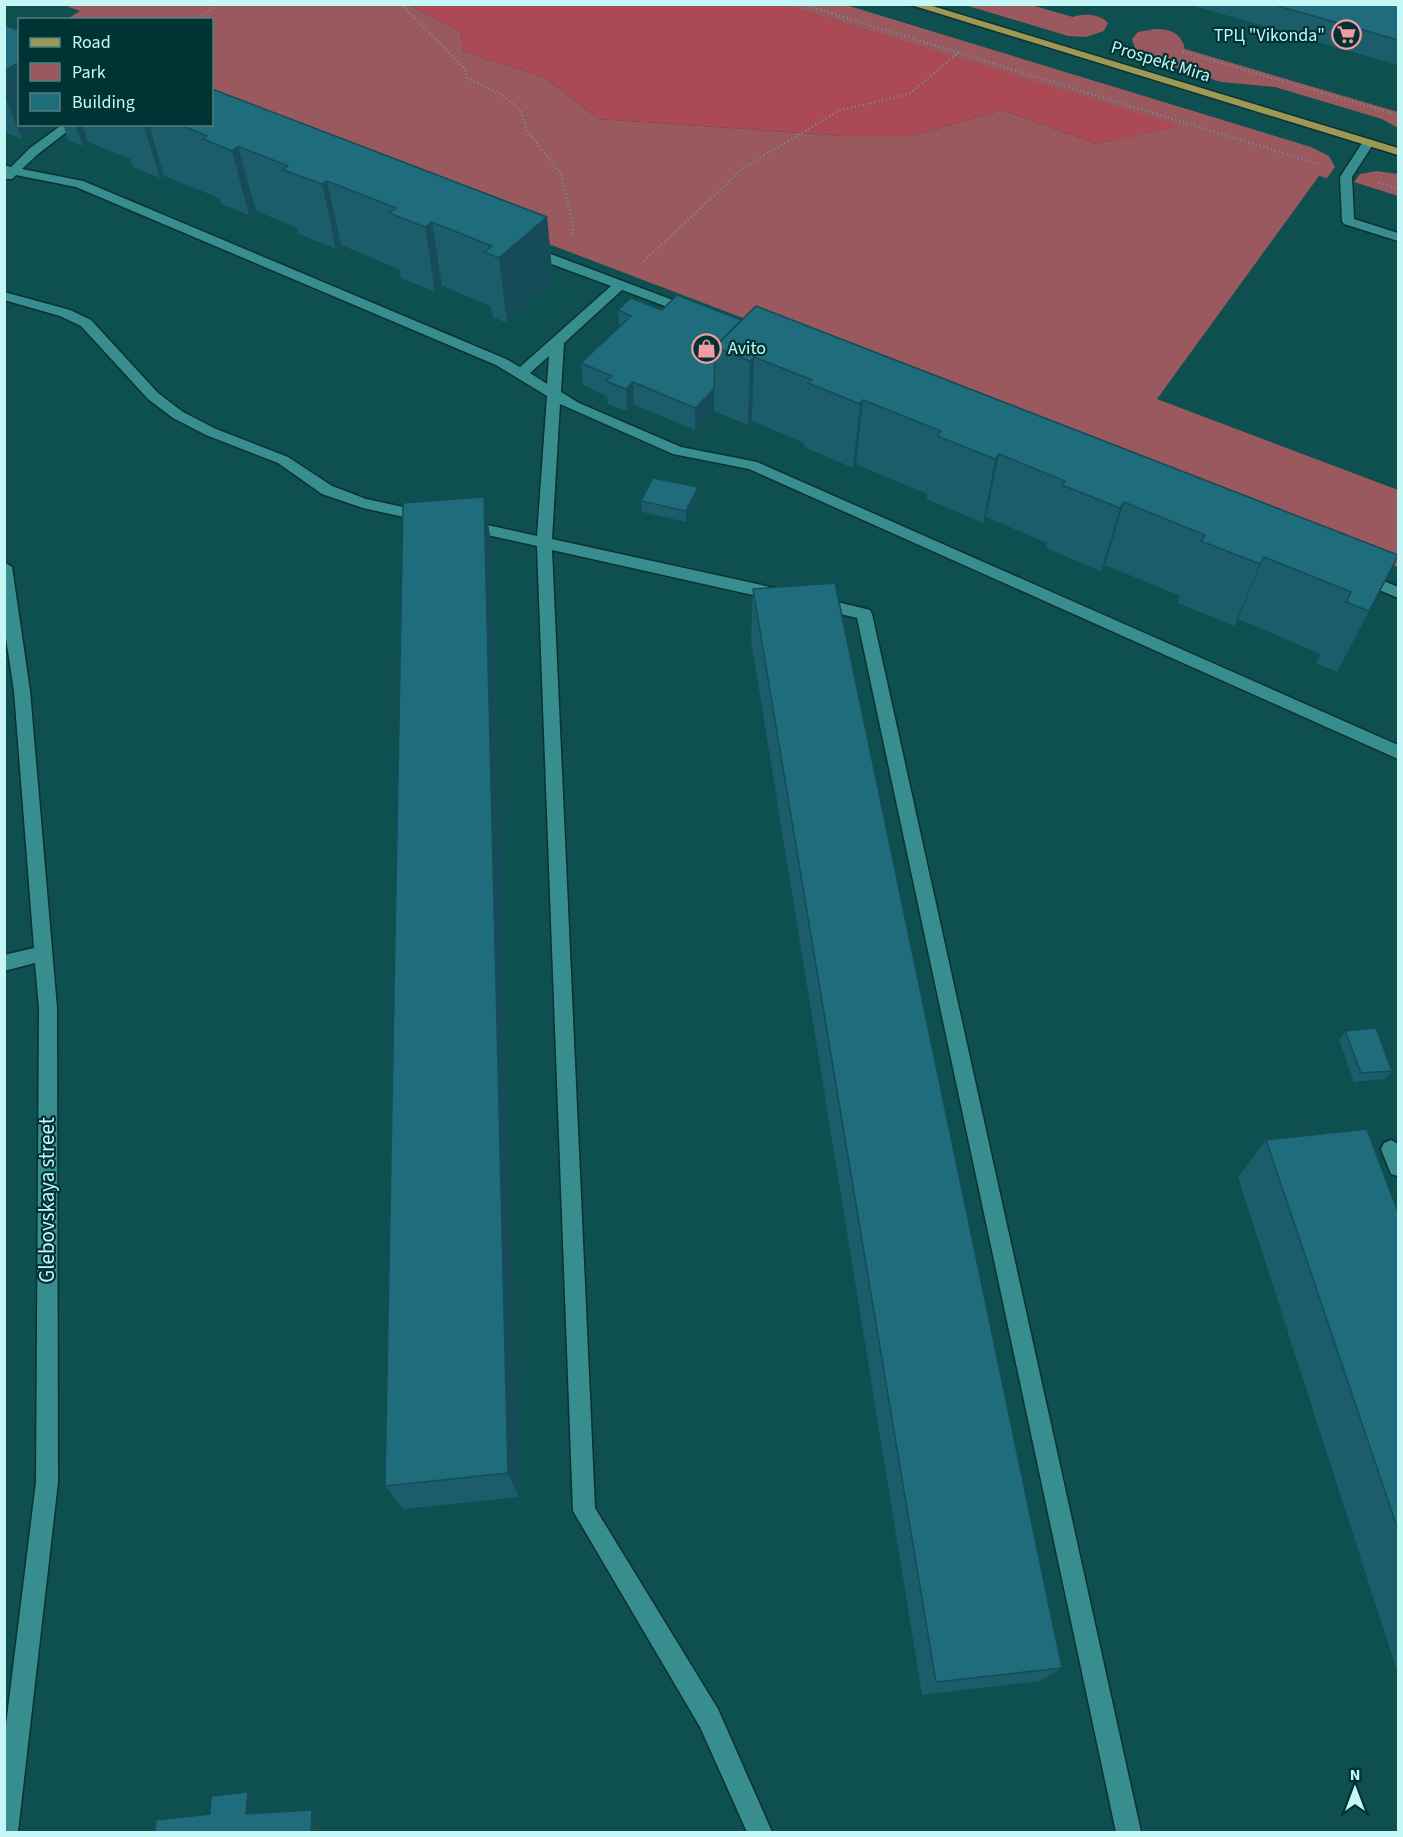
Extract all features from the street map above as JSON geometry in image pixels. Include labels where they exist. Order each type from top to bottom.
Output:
[{"type":"main road","name":"Prospekt Mira","points":[[913,4],[1398,152]]},
{"type":"street","points":[[7,173],[68,126]]},
{"type":"street","points":[[1368,143],[1346,177],[1348,220],[1398,237]]},
{"type":"street","points":[[7,173],[79,184],[501,362],[554,394],[678,451],[752,465],[1398,752]]},
{"type":"street","points":[[516,246],[704,317]]},
{"type":"street","points":[[522,373],[620,285]]},
{"type":"street","points":[[4,296],[65,313],[86,323],[153,396],[178,415],[211,432],[283,460],[327,490],[363,502],[864,614],[1129,1833]]},
{"type":"street","points":[[557,341],[544,543],[584,1511],[709,1718],[760,1833]]},
{"type":"street","name":"Glebovskaya street","points":[[4,567],[22,691],[48,1008],[47,1482],[6,1833]]},
{"type":"street","points":[[1347,570],[1398,593]]},
{"type":"street","points":[[4,963],[43,953]]},
{"type":"path","points":[[199,18],[218,4]]},
{"type":"path","points":[[401,4],[464,68],[467,78],[502,95],[520,110],[527,130],[560,172],[573,223],[570,266]]},
{"type":"path","points":[[801,4],[1398,189]]},
{"type":"path","points":[[1175,49],[1398,115]]},
{"type":"path","points":[[620,285],[715,192],[742,169],[838,111],[909,94],[958,53]]},
{"type":"green space","points":[[64,5],[409,5],[460,31],[464,52],[544,77],[599,119],[846,136],[912,136],[1002,110],[1097,144],[1178,126],[785,5],[846,5],[1311,147],[1329,156],[1335,167],[1327,178],[1319,176],[1157,399],[1398,490],[1398,567],[213,116],[213,18],[69,18],[80,11]]},
{"type":"green space","points":[[965,5],[1031,5],[1073,17],[1096,16],[1108,23],[1104,31],[1086,37],[1068,36]]},
{"type":"green space","points":[[1155,29],[1174,33],[1181,39],[1185,49],[1398,112],[1398,128],[1382,119],[1275,87],[1221,82],[1155,61],[1135,48],[1132,39],[1138,32]]},
{"type":"green space","points":[[1376,171],[1398,174],[1398,196],[1354,182],[1360,174]]},
{"type":"shaded area","points":[[409,5],[785,5],[1180,126],[1097,144],[1002,110],[912,136],[846,136],[599,119],[544,77],[464,52],[460,31]]},
{"type":"building","points":[[1271,4],[1398,4],[1398,40]]},
{"type":"building","points":[[4,25],[18,30],[18,63],[4,71]]},
{"type":"building","points":[[213,89],[547,217],[499,258],[484,252],[492,246],[432,222],[425,227],[389,213],[396,208],[327,181],[322,184],[283,170],[288,166],[238,146],[232,151],[203,139],[207,136],[184,126],[213,126]]},
{"type":"building","points":[[677,295],[741,320],[715,347],[714,389],[695,408],[633,382],[626,389],[606,381],[612,376],[581,363],[631,316],[618,310],[631,298],[662,310]]},
{"type":"building","points":[[756,306],[1398,556],[1369,611],[1346,602],[1351,592],[1264,557],[1260,564],[1201,541],[1205,535],[1124,502],[1120,508],[1062,485],[1065,481],[999,454],[995,459],[937,436],[941,431],[863,400],[860,404],[808,383],[812,380],[754,357],[750,361],[715,347]]},
{"type":"building","points":[[653,478],[698,487],[686,511],[641,501]]},
{"type":"building","points":[[484,497],[508,1473],[385,1486],[403,503]]},
{"type":"building","points":[[835,583],[1062,1668],[936,1682],[753,589]]},
{"type":"building","points":[[1376,1028],[1392,1071],[1361,1073],[1345,1031]]},
{"type":"building","points":[[1367,1129],[1398,1212],[1398,1530],[1266,1140]]},
{"type":"building","points":[[248,1792],[246,1814],[312,1810],[311,1833],[155,1833],[156,1820],[210,1814],[211,1796]]},
{"type":"place","name":"ТРЦ \"Vikonda\"","points":[[1346,35]]},
{"type":"place","name":"Avito","points":[[707,348]]}]
